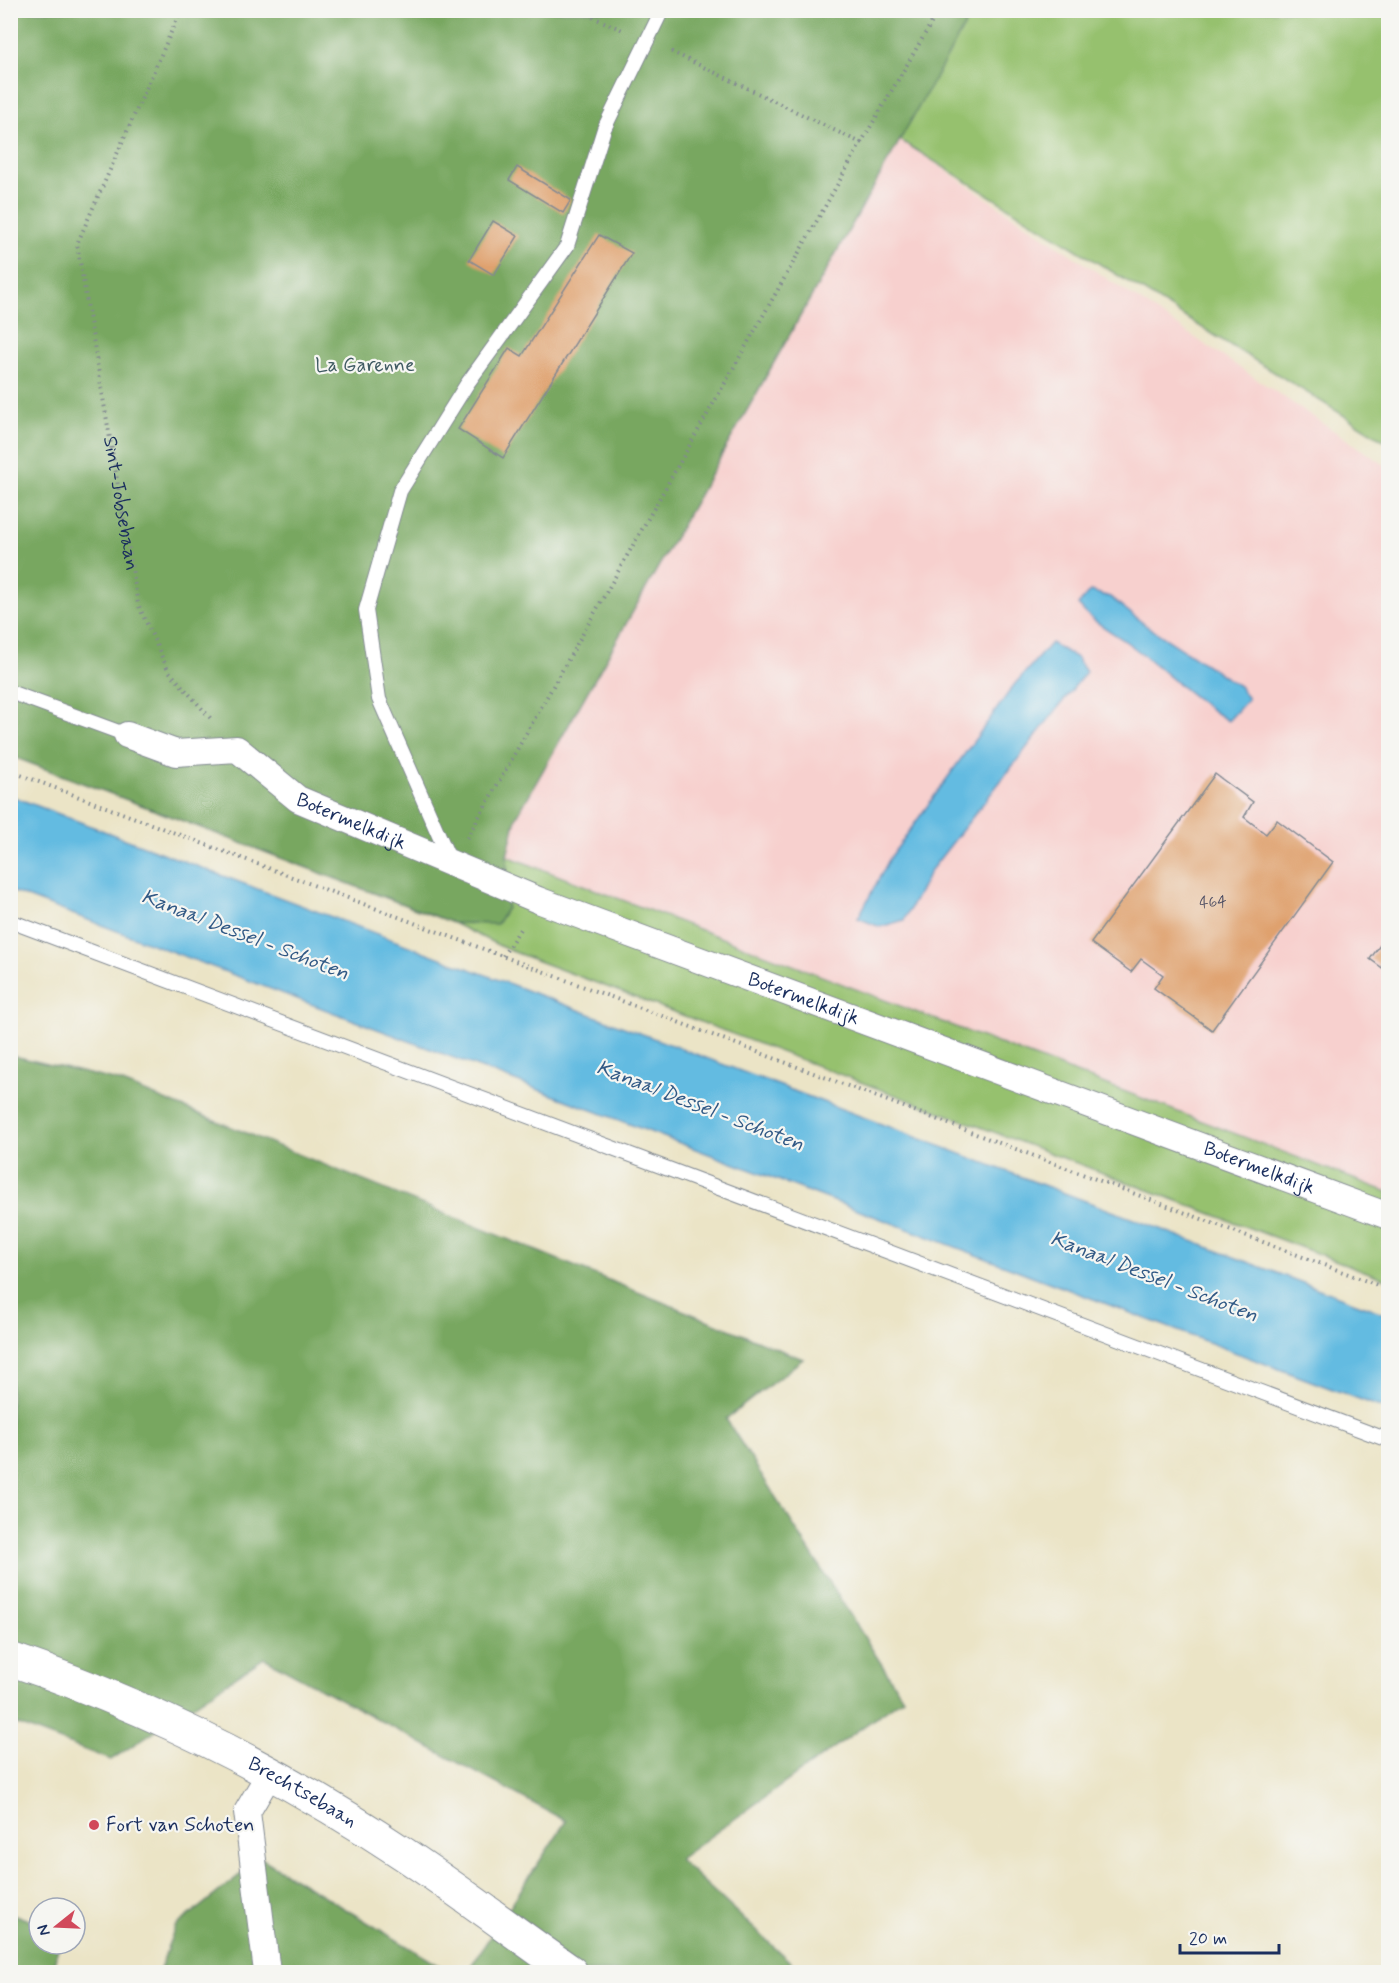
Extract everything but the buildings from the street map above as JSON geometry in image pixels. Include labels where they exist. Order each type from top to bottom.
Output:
[{"type":"main road","name":"Brechtsebaan","points":[[10,1659],[76,1681],[189,1731],[270,1773],[403,1854],[571,1972]]},
{"type":"street","points":[[127,735],[176,753],[237,749]]},
{"type":"street","name":"Botermelkdijk","points":[[237,749],[279,786],[298,799],[538,900],[1389,1216]]},
{"type":"street","points":[[267,1972],[247,1812],[270,1773]]},
{"type":"lane","points":[[452,865],[379,699],[366,610],[400,491],[467,384],[567,246],[604,129],[662,10]]},
{"type":"lane","points":[[10,692],[127,735]]},
{"type":"lane","points":[[10,921],[1389,1440]]},
{"type":"path","name":"Sint-Jobsebaan","points":[[181,10],[77,244],[138,604],[168,670],[237,749]]},
{"type":"path","points":[[576,10],[647,40],[861,143]]},
{"type":"path","points":[[452,865],[861,143],[939,10]]},
{"type":"path","points":[[10,771],[1389,1289]]},
{"type":"path","points":[[503,956],[538,900]]},
{"type":"shaded area","points":[[900,140],[1388,467],[1388,1192],[507,856],[516,818]]},
{"type":"green space","name":"La Garenne","points":[[10,11],[1388,11],[1388,443],[900,140],[516,818],[507,856],[1388,1192],[1388,1280],[506,949],[453,923],[11,756]]},
{"type":"green space","name":"La Garenne","points":[[10,11],[973,11],[516,818],[507,856],[507,908],[497,924],[453,923],[11,756]]},
{"type":"green space","points":[[10,1055],[118,1081],[803,1359],[726,1419],[903,1698],[679,1859],[801,1972],[467,1972],[566,1821],[264,1658],[111,1760],[11,1722]]},
{"type":"green space","points":[[261,1858],[450,1972],[159,1972],[175,1927]]},
{"type":"green space","points":[[10,1913],[27,1919],[27,1956],[56,1956],[52,1972],[11,1972]]},
{"type":"water","points":[[1090,591],[1110,597],[1148,627],[1239,686],[1248,699],[1228,721],[1214,712],[1138,651],[1083,611],[1078,605]]},
{"type":"water","points":[[1051,643],[1077,658],[1086,672],[931,870],[904,920],[880,927],[858,918],[890,858],[1014,685]]},
{"type":"water","name":"Kanaal Dessel - Schoten","points":[[11,796],[1388,1315],[1388,1410],[11,891]]},
{"type":"place","name":"Fort van Schoten","points":[[94,1825]]}]
